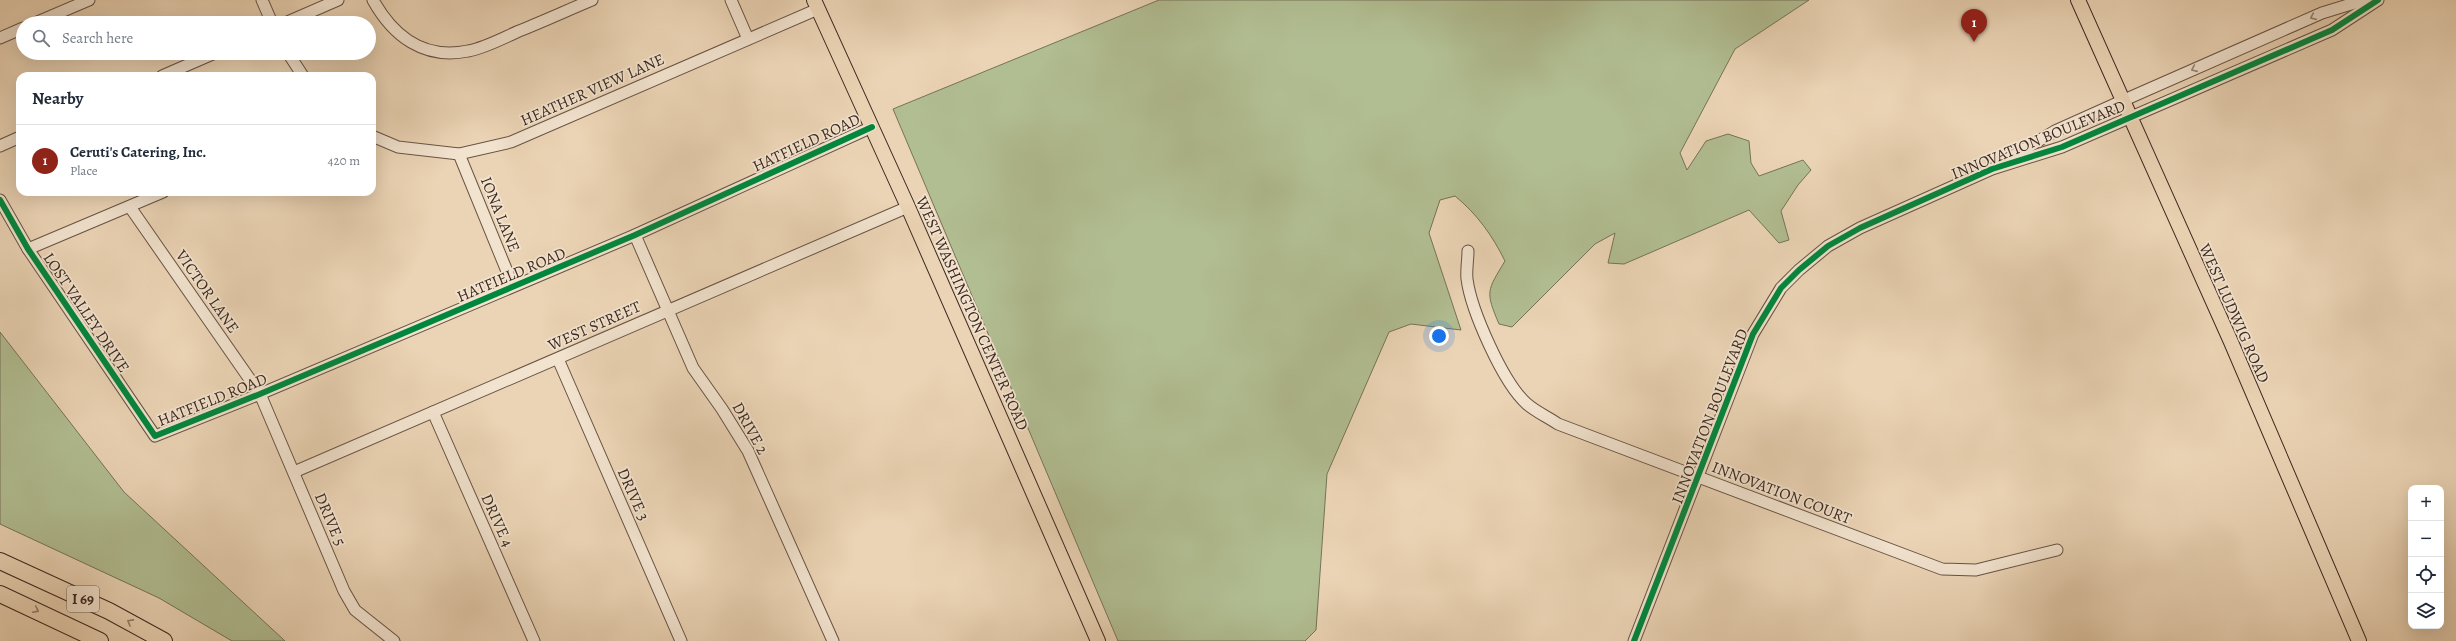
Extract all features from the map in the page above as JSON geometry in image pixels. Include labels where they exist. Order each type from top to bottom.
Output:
[{"type":"highway","name":"I 69","points":[[0,561],[109,611],[164,641]]},
{"type":"highway","name":"I 69","points":[[0,594],[100,641]]},
{"type":"main road","name":"WEST LUDWIG ROAD","points":[[2078,0],[2234,350],[2359,641]]},
{"type":"main road","name":"WEST WASHINGTON CENTER ROAD","points":[[816,5],[908,207],[1098,641]]},
{"type":"street","points":[[51,16],[89,0]]},
{"type":"street","points":[[262,0],[269,16]]},
{"type":"street","points":[[301,16],[338,0]]},
{"type":"street","points":[[373,0],[380,13],[399,36],[421,48],[444,52],[467,51],[490,44],[592,0]]},
{"type":"street","points":[[731,0],[748,39]]},
{"type":"street","name":"INNOVATION BOULEVARD","points":[[1992,169],[2055,131],[2322,13],[2364,0]]},
{"type":"street","name":"INNOVATION BOULEVARD","points":[[1634,641],[1699,477],[1753,334],[1781,288],[1799,270],[1828,246],[1860,228],[1992,169],[2062,146],[2332,30],[2378,0]]},
{"type":"street","name":"HEATHER VIEW LANE","points":[[376,138],[398,147],[459,154],[511,142],[748,39],[816,5]]},
{"type":"street","points":[[0,38],[16,31]]},
{"type":"street","points":[[171,72],[199,60]]},
{"type":"street","points":[[293,60],[300,72]]},
{"type":"street","name":"HATFIELD ROAD","points":[[155,436],[260,394],[635,235],[872,126]]},
{"type":"street","points":[[0,146],[16,139]]},
{"type":"street","name":"IONA LANE","points":[[459,154],[513,286]]},
{"type":"street","points":[[28,249],[154,196]]},
{"type":"street","name":"LOST VALLEY DRIVE","points":[[0,200],[28,249],[155,436]]},
{"type":"street","name":"VICTOR LANE","points":[[130,206],[260,394]]},
{"type":"street","name":"WEST STREET","points":[[294,472],[558,359],[668,309],[908,207]]},
{"type":"street","name":"DRIVE 2","points":[[635,235],[694,368],[748,451],[833,641]]},
{"type":"street","name":"INNOVATION COURT","points":[[1468,251],[1467,278],[1472,302],[1498,361],[1512,388],[1527,404],[1558,424],[1942,569],[1976,570],[2057,550]]},
{"type":"street","name":"DRIVE 3","points":[[558,359],[681,641]]},
{"type":"street","name":"DRIVE 5","points":[[260,394],[344,591],[355,610],[394,641]]},
{"type":"street","name":"DRIVE 4","points":[[433,412],[534,641]]},
{"type":"green space","points":[[1159,0],[1809,0],[1735,49],[1680,153],[1687,170],[1706,141],[1728,134],[1749,141],[1751,163],[1759,176],[1803,160],[1811,170],[1798,185],[1781,211],[1789,240],[1779,243],[1749,210],[1624,264],[1608,263],[1615,233],[1595,244],[1512,327],[1499,324],[1490,297],[1490,291],[1494,279],[1505,261],[1500,251],[1477,218],[1455,196],[1440,200],[1429,233],[1461,330],[1411,324],[1389,332],[1327,474],[1316,630],[1305,641],[1118,641],[893,109]]},
{"type":"green space","points":[[0,332],[124,492],[285,641],[232,641],[159,598],[0,524]]},
{"type":"cycle path","points":[[1634,641],[1753,334],[1781,288],[1799,270],[1828,246],[1860,228],[1992,169],[2062,147],[2332,30],[2378,0]]},
{"type":"cycle path","points":[[0,200],[28,249],[155,436],[260,394],[635,235],[872,127]]},
{"type":"place","name":"Ceruti's Catering, Inc.","points":[[1974,42]]}]
